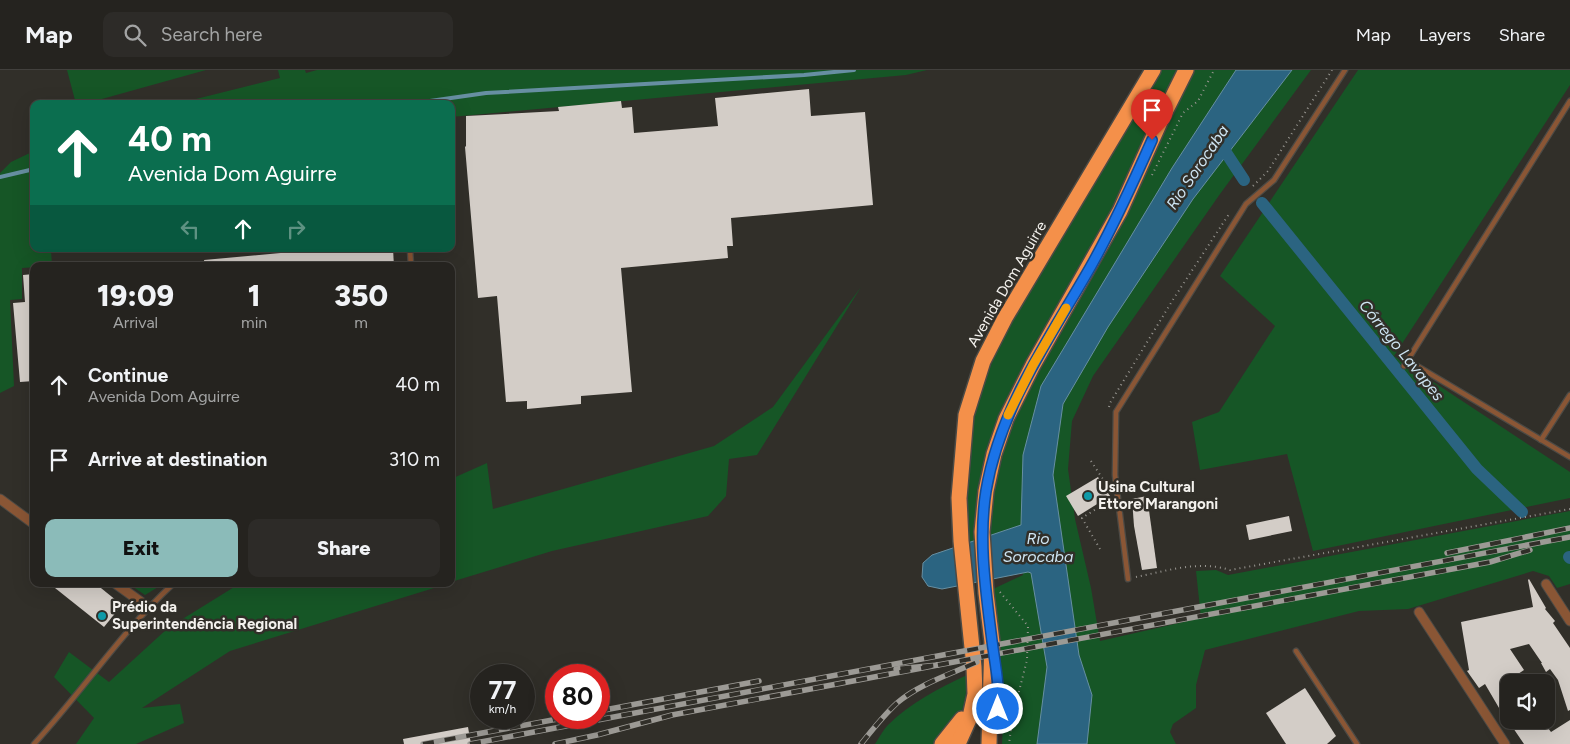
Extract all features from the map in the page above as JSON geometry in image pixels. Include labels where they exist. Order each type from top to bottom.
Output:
[{"type":"highway","name":"Avenida Dom Aguirre","points":[[958,744],[970,717],[975,694],[961,541],[960,498],[966,415],[983,361],[1005,318],[1153,70]]},
{"type":"highway","points":[[989,744],[992,642],[991,590],[982,532],[986,491],[992,463],[1006,419],[1033,365],[1120,211],[1160,122],[1186,70]]},
{"type":"highway","points":[[992,642],[999,691],[997,744]]},
{"type":"highway","points":[[942,744],[965,715],[975,694]]},
{"type":"street","points":[[0,499],[30,521]]},
{"type":"street","points":[[1546,584],[1570,621]]},
{"type":"street","points":[[120,587],[148,607]]},
{"type":"street","points":[[1419,612],[1504,744]]},
{"type":"lane","points":[[1128,579],[1115,475],[1116,412],[1246,204],[1274,180],[1345,70]]},
{"type":"lane","points":[[1404,366],[1570,101]]},
{"type":"lane","points":[[1407,360],[1570,457]]},
{"type":"lane","points":[[1541,440],[1570,395]]},
{"type":"lane","points":[[34,744],[59,717],[148,607],[170,587]]},
{"type":"lane","points":[[1296,650],[1357,744]]},
{"type":"path","points":[[1150,180],[1183,113],[1198,101],[1214,70]]},
{"type":"path","points":[[1091,461],[1110,490]]},
{"type":"path","points":[[1100,549],[1082,518],[1114,497]]},
{"type":"path","points":[[1128,579],[1183,567],[1217,566],[1230,570],[1570,509]]},
{"type":"path","points":[[991,590],[1028,626],[1027,660],[1013,715],[1009,744]]},
{"type":"green space","points":[[67,70],[206,70],[98,100],[75,100]]},
{"type":"green space","points":[[278,70],[305,70],[306,73],[317,70],[927,70],[906,75],[455,117],[455,100],[192,100],[280,78]]},
{"type":"green space","points":[[1161,70],[1178,70],[1160,103],[1115,208],[1024,364],[991,438],[984,468],[977,541],[967,544],[966,487],[969,450],[975,413],[987,375],[1013,316]]},
{"type":"green space","points":[[1194,70],[1311,70],[1220,194],[1093,376],[1072,421],[1068,469],[1075,519],[1091,588],[1100,641],[1201,618],[1196,571],[1216,570],[1228,575],[1570,511],[1570,584],[1557,588],[1549,576],[1533,571],[1408,609],[1359,611],[1205,650],[1196,685],[1196,708],[1173,724],[1170,732],[1176,744],[1002,744],[1004,693],[993,589],[1023,575],[1017,528],[988,537],[990,509],[1003,446],[1010,425],[1102,258],[1146,173]]},
{"type":"green space","points":[[1358,70],[1570,70],[1570,85],[1394,356],[1570,472],[1570,498],[1313,551],[1287,454],[1200,470],[1192,422],[1219,412],[1275,326],[1220,276]]},
{"type":"green space","points":[[30,153],[30,252],[51,252],[52,262],[30,262],[30,267],[22,268],[22,299],[10,300],[14,386],[0,393],[0,173],[11,162]]},
{"type":"green space","points":[[861,287],[757,455],[729,459],[726,496],[708,516],[552,551],[455,581],[455,477],[487,463],[493,509],[714,446],[773,407]]},
{"type":"green space","points":[[133,587],[158,587],[145,595]]},
{"type":"green space","points":[[234,587],[437,587],[230,651],[142,708],[180,704],[184,723],[136,744],[76,744],[94,718],[54,677],[69,652],[109,682],[168,628]]},
{"type":"green space","points":[[967,675],[964,706],[952,728],[938,744],[875,744],[886,727],[915,703]]},
{"type":"water","name":"Rio Sorocaba","points":[[1236,70],[1292,70],[1193,199],[1108,327],[1063,404],[1053,475],[1079,655],[1092,695],[1087,744],[1037,744],[1047,667],[1031,573],[1028,572],[942,589],[928,586],[922,577],[923,563],[932,555],[1021,525],[1023,455],[1041,386],[1172,168]]},
{"type":"building","points":[[809,89],[811,116],[865,112],[873,205],[731,218],[733,246],[727,246],[728,258],[621,268],[632,392],[581,396],[581,404],[527,409],[527,401],[506,402],[497,296],[478,298],[465,147],[466,116],[559,111],[558,107],[621,101],[622,108],[632,107],[634,133],[718,126],[715,98]]},
{"type":"building","points":[[291,252],[393,252],[394,262],[204,262],[204,260]]},
{"type":"building","points":[[30,274],[30,381],[20,382],[13,303],[25,302],[23,275]]},
{"type":"building","name":"Usina Cultural Ettore Marangoni","points":[[1098,477],[1110,496],[1078,516],[1066,496]]},
{"type":"building","points":[[1147,496],[1157,568],[1142,570],[1134,526],[1132,499]]},
{"type":"building","points":[[1289,516],[1292,531],[1249,540],[1246,525]]},
{"type":"building","points":[[1528,580],[1570,648],[1570,710],[1568,711],[1555,674],[1550,669],[1546,672],[1529,644],[1510,649],[1524,670],[1518,674],[1500,674],[1500,710],[1485,684],[1479,688],[1467,671],[1469,670],[1461,622],[1533,607]]},
{"type":"building","name":"Prédio da Superintendência Regional","points":[[54,587],[100,587],[122,605],[104,627]]},
{"type":"building","points":[[1305,688],[1336,736],[1327,744],[1286,744],[1266,713]]},
{"type":"building","points":[[1570,720],[1570,744],[1524,744],[1514,729],[1549,729],[1551,732]]},
{"type":"building","points":[[468,727],[471,744],[404,744],[403,739]]},
{"type":"waterway","points":[[437,100],[486,93],[804,75],[854,70]]},
{"type":"waterway","name":"Córrego Lavapes","points":[[1219,142],[1244,180]]},
{"type":"waterway","points":[[0,177],[30,170]]},
{"type":"waterway","name":"Córrego Lavapes","points":[[1262,203],[1477,469],[1522,512]]},
{"type":"railway","points":[[1447,553],[1570,528]]},
{"type":"railway","points":[[470,744],[1570,537]]},
{"type":"railway","points":[[938,665],[1490,562],[1530,550]]},
{"type":"railway","points":[[861,744],[887,712],[906,696],[925,685],[977,662]]},
{"type":"railway","points":[[555,744],[672,715],[938,665],[896,669]]},
{"type":"railway","points":[[610,709],[759,681]]},
{"type":"railway","points":[[423,744],[545,721]]},
{"type":"slow traffic","points":[[1008,415],[1033,365],[1066,308]]},
{"type":"place","name":"Usina Cultural Ettore Marangoni","points":[[1088,496]]},
{"type":"place","name":"Prédio da Superintendência Regional","points":[[102,616]]},
{"type":"route","points":[[998,709],[999,691],[986,593],[982,532],[986,491],[994,454],[1006,419],[1033,365],[1120,211],[1152,140]]}]
